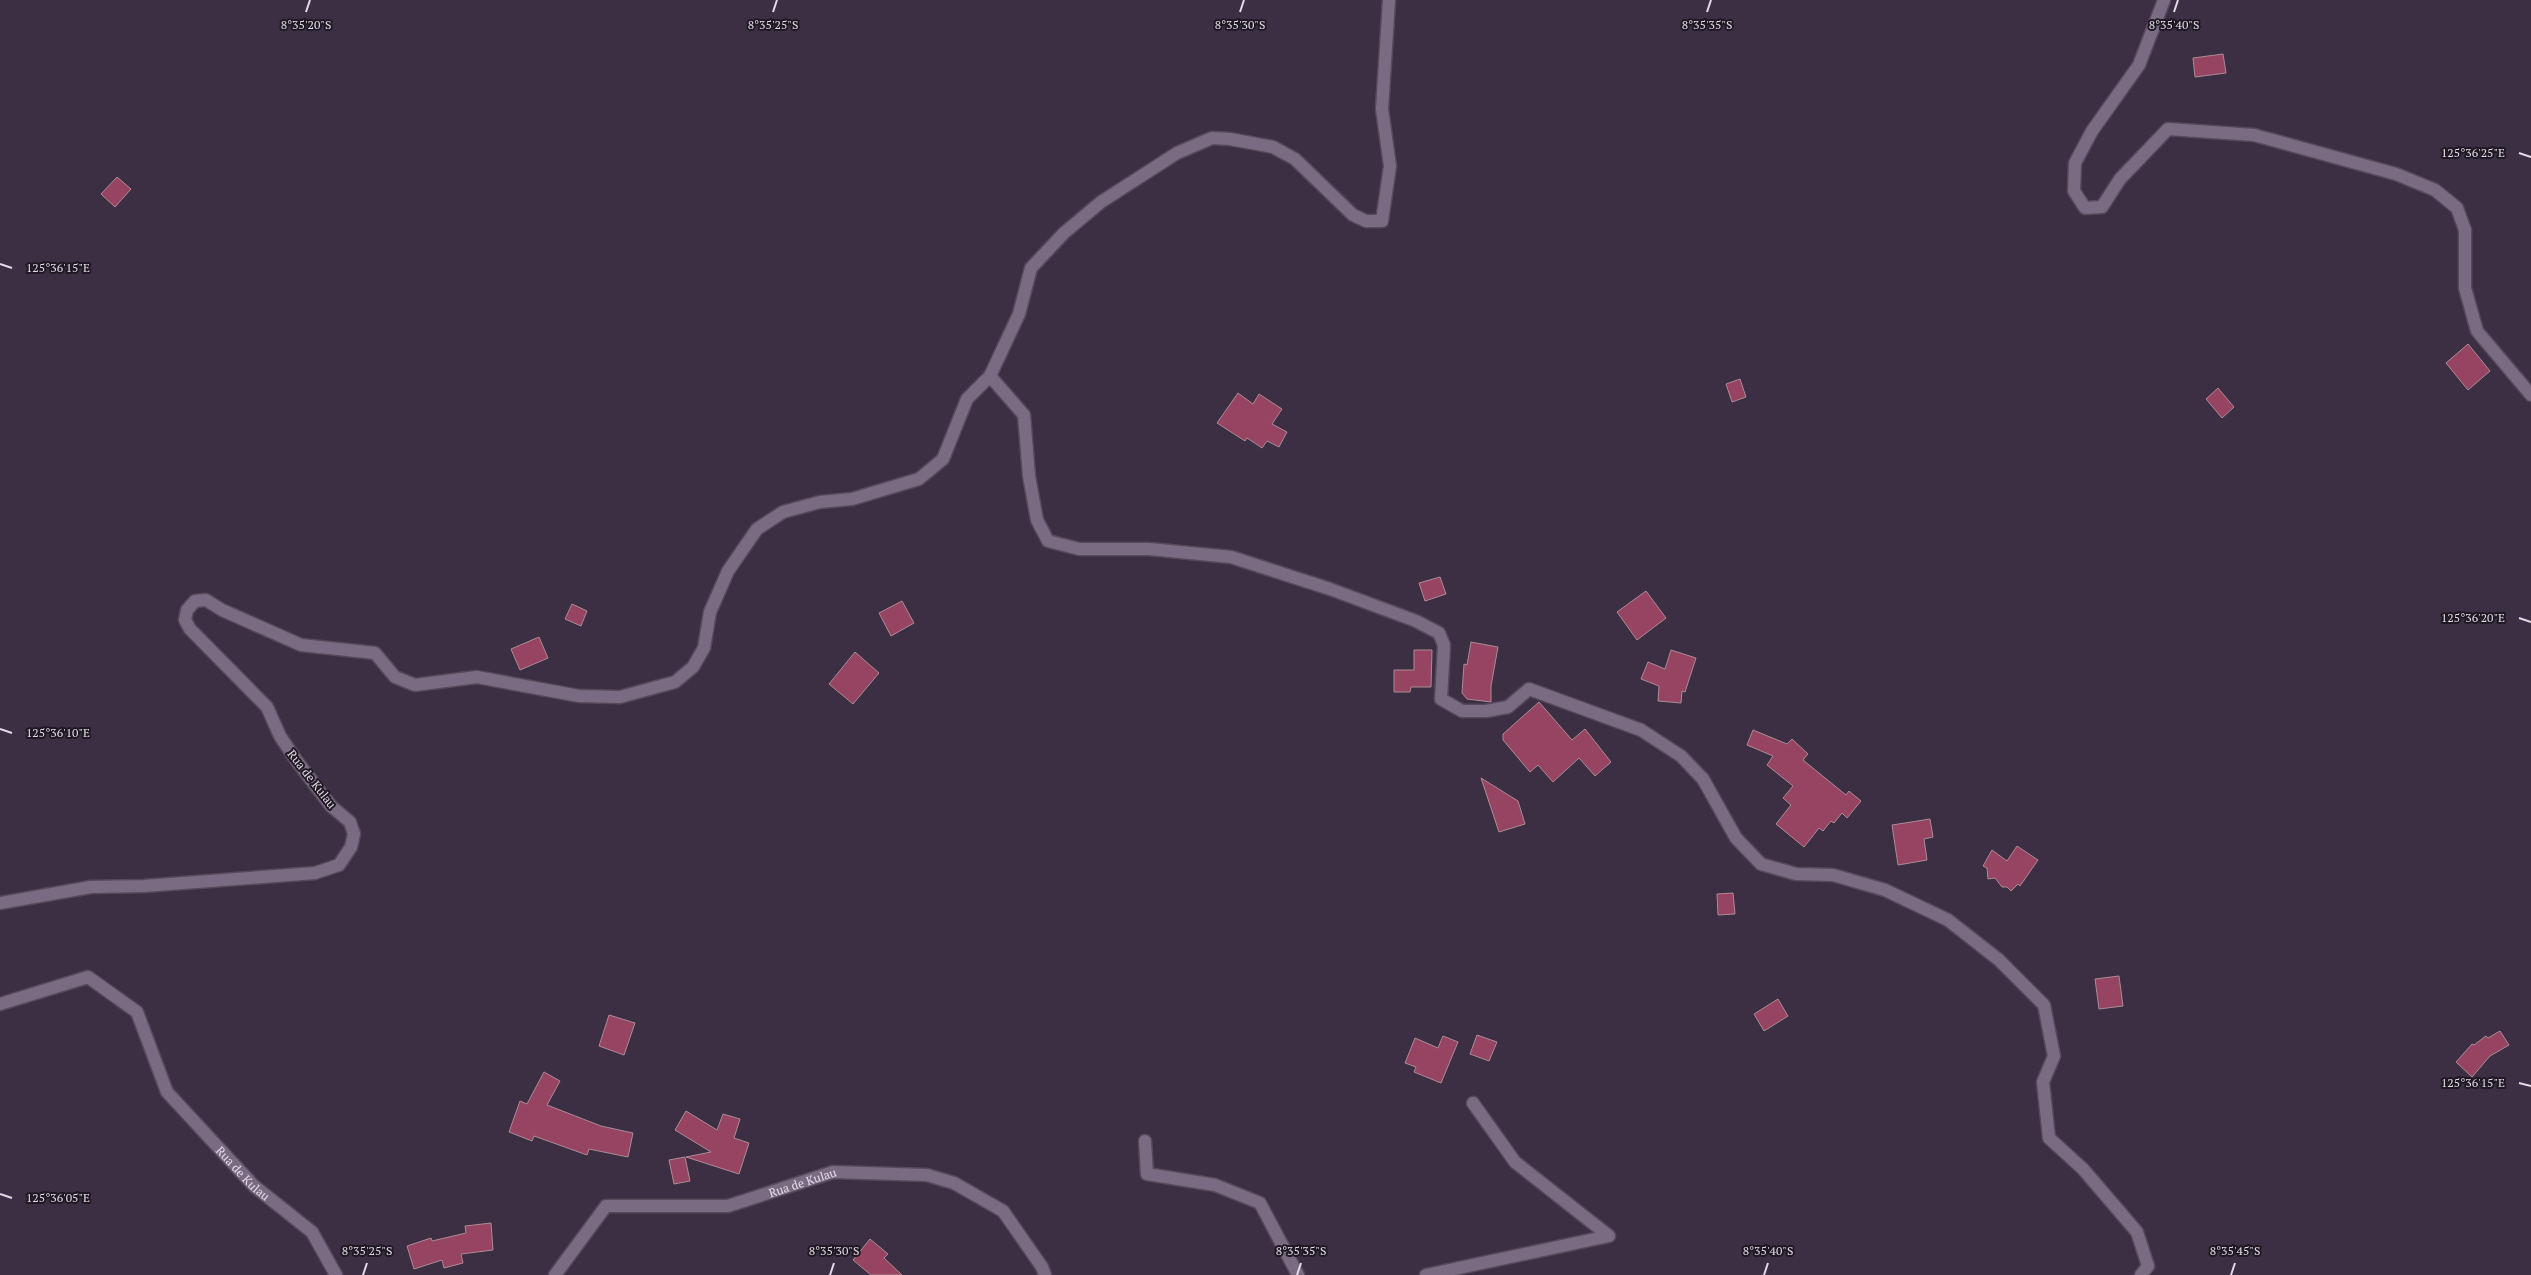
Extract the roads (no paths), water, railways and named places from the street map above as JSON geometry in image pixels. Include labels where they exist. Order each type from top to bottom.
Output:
[{"type":"street","points":[[1389,0],[1382,109],[1390,166],[1382,221],[1366,221],[1353,215],[1295,159],[1273,147],[1230,139],[1212,138],[1177,153],[1101,202],[1064,233],[1031,268],[1019,314],[990,376],[1024,415],[1029,476],[1037,520],[1048,541],[1079,549],[1149,548],[1231,557],[1330,589],[1416,621],[1439,633],[1444,645],[1441,699],[1462,711],[1508,707],[1529,689],[1641,730],[1681,756],[1703,779],[1736,838],[1761,864],[1796,874],[1833,875],[1885,890],[1948,920],[2000,960],[2044,1005],[2054,1056],[2043,1082],[2049,1138],[2083,1169],[2137,1232],[2148,1266],[2141,1275]]},
{"type":"street","points":[[2164,0],[2139,65],[2092,131],[2075,163],[2074,191],[2085,208],[2102,207],[2120,179],[2168,129],[2254,135],[2396,174],[2434,190],[2457,208],[2465,230],[2465,288],[2477,331],[2531,395]]},
{"type":"street","name":"Rua de Kulau","points":[[0,903],[91,887],[144,886],[315,873],[339,865],[351,847],[354,834],[350,822],[331,806],[296,760],[280,736],[267,707],[190,630],[185,620],[188,610],[195,601],[206,600],[222,610],[300,645],[375,652],[395,678],[415,685],[476,676],[579,696],[620,697],[675,682],[693,667],[704,648],[710,612],[728,571],[757,530],[783,512],[820,502],[852,499],[919,479],[943,459],[967,399],[990,376]]},
{"type":"street","name":"Rua de Kulau","points":[[0,1004],[88,977],[137,1012],[167,1092],[254,1186],[312,1232],[336,1275]]},
{"type":"street","points":[[1426,1275],[1609,1236],[1515,1162],[1473,1103]]},
{"type":"street","points":[[1145,1141],[1147,1174],[1215,1184],[1260,1203],[1298,1275]]},
{"type":"street","name":"Rua de Kulau","points":[[555,1275],[606,1206],[728,1206],[833,1172],[927,1175],[954,1182],[1003,1211],[1042,1267],[1045,1275]]}]
